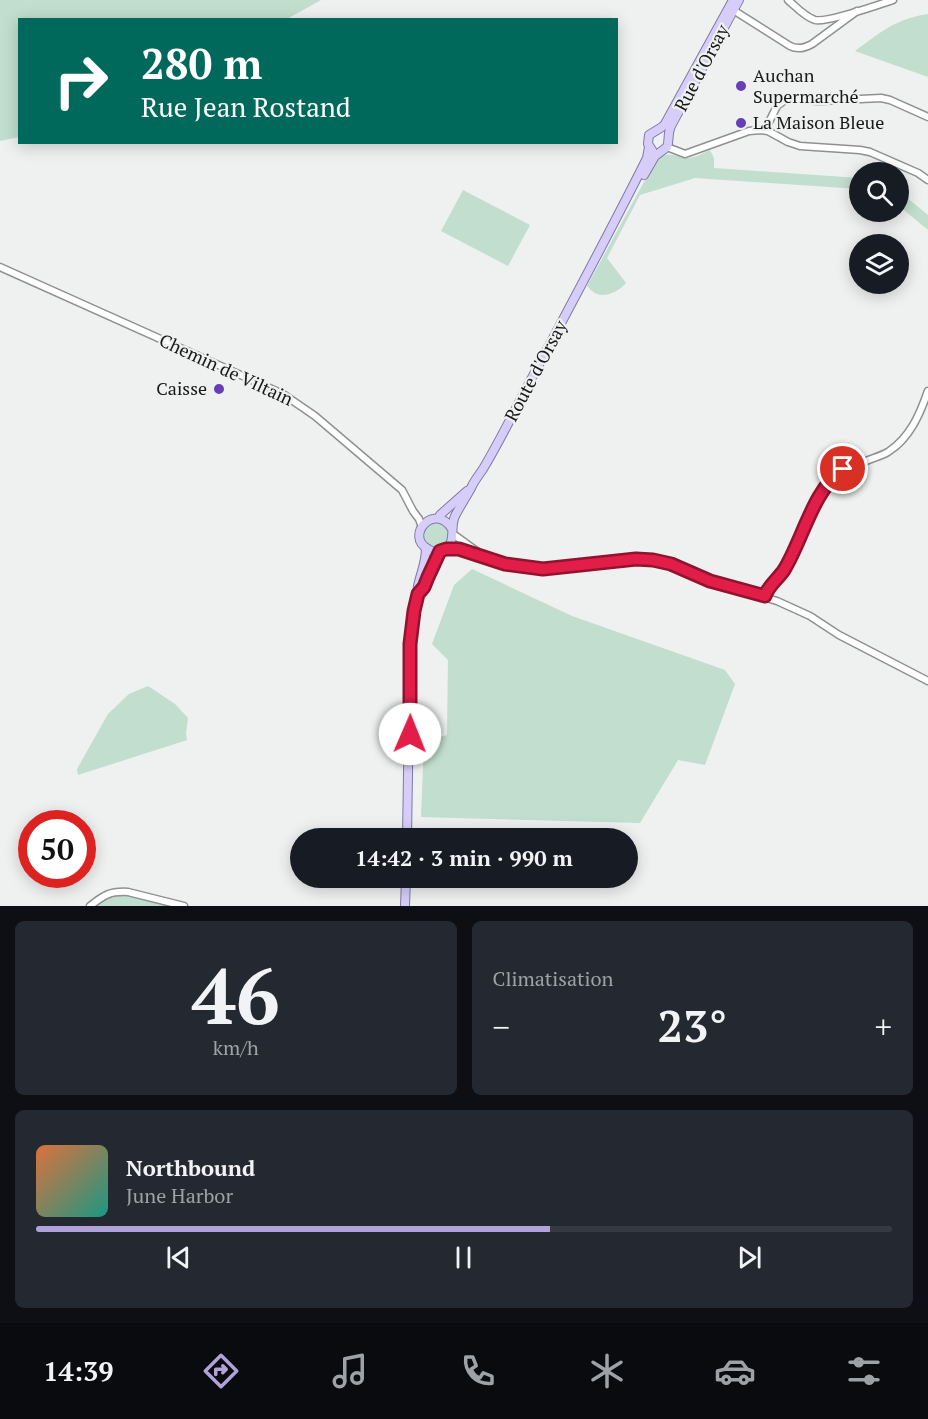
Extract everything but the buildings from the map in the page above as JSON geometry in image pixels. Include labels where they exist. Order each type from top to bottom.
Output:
[{"type":"main road","name":"Rue d'Orsay","points":[[658,130],[665,124],[732,6],[739,0]]},
{"type":"main road","name":"Rue d'Orsay","points":[[668,136],[732,6]]},
{"type":"main road","points":[[658,130],[668,136],[668,147],[660,152],[653,151],[649,147],[647,141],[649,135],[658,130]]},
{"type":"main road","name":"Route d'Orsay","points":[[452,532],[454,516],[483,470],[598,255],[647,158],[649,147]]},
{"type":"main road","name":"Route d'Orsay","points":[[598,255],[652,160],[660,152]]},
{"type":"main road","name":"Route d'Orsay","points":[[439,518],[472,486]]},
{"type":"main road","points":[[439,518],[444,520],[452,532],[450,545],[435,552],[422,545],[419,536],[423,522],[439,518]]},
{"type":"main road","points":[[407,828],[410,644],[426,548]]},
{"type":"main road","points":[[418,594],[443,550]]},
{"type":"main road","points":[[405,906],[406,888]]},
{"type":"street","points":[[788,0],[810,18],[816,20],[893,0]]},
{"type":"street","points":[[732,6],[790,46],[799,48],[812,44],[857,11]]},
{"type":"street","points":[[765,130],[777,106],[782,101],[792,99],[819,101],[881,98],[928,117]]},
{"type":"street","points":[[668,147],[685,154],[749,131],[765,130],[801,146],[870,152],[918,173],[928,180]]},
{"type":"street","name":"Chemin de Viltain","points":[[0,267],[283,394],[315,416],[402,490],[412,512],[423,522]]},
{"type":"street","points":[[765,596],[784,569],[828,483],[843,469],[887,452],[901,442],[916,419],[928,391]]},
{"type":"street","points":[[452,532],[482,555]]},
{"type":"street","points":[[443,550],[459,549],[505,564],[543,569],[636,559],[671,564],[710,581],[765,596],[810,616],[839,635],[928,681]]},
{"type":"street","points":[[90,906],[104,895],[118,891],[184,906]]},
{"type":"green space","points":[[0,0],[321,0],[289,18],[18,18],[18,137],[0,141]]},
{"type":"green space","points":[[928,14],[928,77],[855,51],[897,23]]},
{"type":"green space","points":[[710,150],[714,158],[714,168],[849,177],[849,188],[695,178],[640,195],[607,258],[626,283],[620,289],[607,295],[593,292],[587,286],[656,160],[665,155],[683,158]]},
{"type":"green space","points":[[463,190],[530,225],[508,266],[441,231]]},
{"type":"green space","points":[[909,199],[928,215],[928,230],[909,214]]},
{"type":"green space","points":[[436,522],[445,526],[449,535],[445,544],[436,548],[427,544],[423,535],[427,526]]},
{"type":"green space","points":[[472,569],[572,616],[725,670],[735,684],[705,765],[678,760],[640,823],[421,817],[424,741],[447,735],[448,660],[432,644],[454,585]]},
{"type":"green space","points":[[148,686],[175,704],[188,718],[187,740],[78,775],[77,769],[108,714],[129,694]]},
{"type":"green space","points":[[128,894],[175,906],[96,906],[110,896]]},
{"type":"place","name":"Auchan Supermarché","points":[[741,86]]},
{"type":"place","name":"La Maison Bleue","points":[[741,123]]},
{"type":"place","name":"Caisse","points":[[219,389]]},
{"type":"route","points":[[410,734],[410,644],[414,611],[418,594],[424,587],[440,551],[459,549],[505,564],[543,569],[636,559],[662,561],[710,581],[765,596],[784,569],[822,492],[831,479],[843,469]]}]
